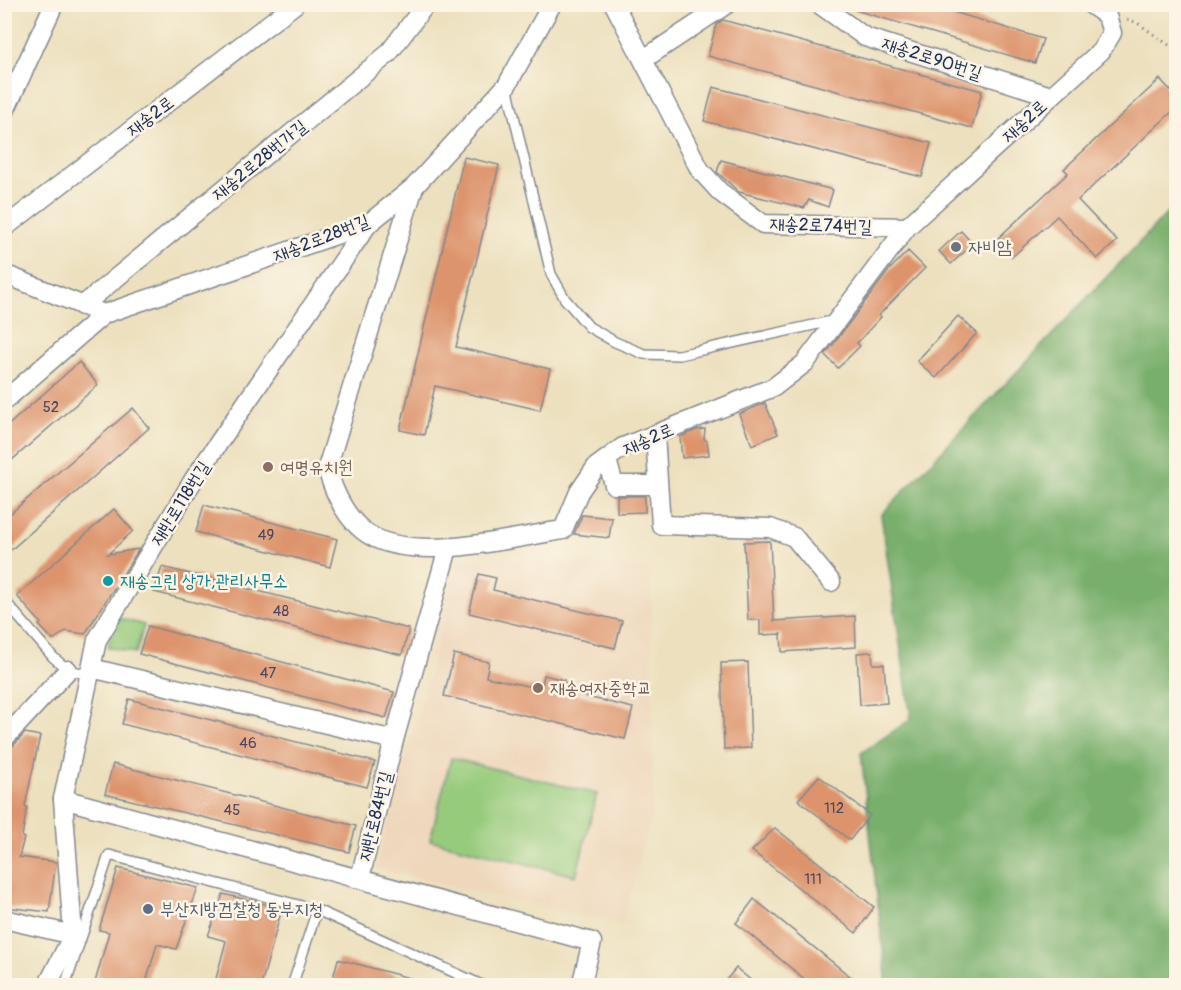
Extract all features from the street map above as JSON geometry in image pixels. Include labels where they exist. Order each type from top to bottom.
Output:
[{"type":"street","points":[[4,113],[54,4]]},
{"type":"street","name":"재송2로","points":[[4,228],[295,4]]},
{"type":"street","name":"재송2로28번가길","points":[[82,306],[388,54],[426,4]]},
{"type":"street","name":"재송2로28번길","points":[[104,314],[368,224],[414,187],[507,85],[552,4]]},
{"type":"street","name":"재송2로74번길","points":[[614,4],[700,170],[720,192],[763,224],[907,227]]},
{"type":"street","points":[[644,59],[727,4]]},
{"type":"street","name":"재송2로90번길","points":[[819,4],[865,37],[1052,96]]},
{"type":"street","points":[[1090,4],[1107,16]]},
{"type":"street","name":"재송2로","points":[[414,187],[327,468],[333,491],[353,521],[374,538],[408,548],[448,548],[563,530],[579,492],[596,466],[623,447],[774,387],[805,363],[907,227],[1101,51],[1112,33],[1107,16]]},
{"type":"street","name":"재반로118번길","points":[[73,934],[63,799],[97,640],[194,479],[368,224]]},
{"type":"street","points":[[4,274],[104,314],[4,401]]},
{"type":"street","points":[[654,435],[661,525],[770,528],[794,537],[831,582]]},
{"type":"street","points":[[607,460],[614,485],[657,484]]},
{"type":"street","name":"재반로84번길","points":[[448,548],[394,740],[360,878],[592,942],[581,986]]},
{"type":"street","points":[[4,738],[68,670]]},
{"type":"street","points":[[90,671],[394,740]]},
{"type":"street","points":[[63,799],[360,878]]},
{"type":"street","points":[[4,920],[73,934],[46,986]]},
{"type":"lane","points":[[507,85],[551,274],[565,299],[589,327],[615,342],[644,354],[679,356],[839,319]]},
{"type":"lane","points":[[4,600],[53,657],[68,670],[90,671]]},
{"type":"lane","points":[[65,986],[109,855],[317,910],[484,986]]},
{"type":"lane","points":[[292,986],[317,910]]},
{"type":"path","points":[[1107,16],[1136,22],[1176,50]]},
{"type":"shaded area","name":"재송여자중학교","points":[[460,557],[651,568],[653,809],[622,925],[376,869]]},
{"type":"green space","points":[[1176,204],[1176,985],[887,985],[861,753],[911,719],[881,515]]},
{"type":"green space","points":[[116,617],[144,625],[136,653],[108,647]]},
{"type":"green space","points":[[451,758],[597,794],[576,876],[430,840]]},
{"type":"building","points":[[849,4],[927,4],[1043,39],[1035,63],[848,8]]},
{"type":"building","points":[[723,20],[982,91],[972,128],[708,56],[716,25]]},
{"type":"building","points":[[1160,79],[1176,96],[1176,108],[1078,200],[1117,241],[1097,259],[1057,216],[1012,257],[996,240],[1068,173],[1064,169]]},
{"type":"building","points":[[713,87],[931,143],[922,177],[704,121]]},
{"type":"building","points":[[464,157],[499,165],[456,347],[550,369],[540,410],[435,386],[424,435],[400,430]]},
{"type":"building","points":[[721,160],[833,190],[828,207],[809,200],[804,208],[739,192],[717,172]]},
{"type":"building","name":"자비암","points":[[961,231],[973,244],[951,264],[939,251]]},
{"type":"building","points":[[908,251],[925,268],[879,315],[881,317],[857,343],[860,346],[838,368],[825,355],[890,269]]},
{"type":"building","points":[[958,316],[977,333],[936,378],[917,361]]},
{"type":"building","points":[[79,362],[98,385],[4,467],[4,429]]},
{"type":"building","points":[[765,403],[778,434],[752,445],[739,414]]},
{"type":"building","points":[[133,408],[149,428],[4,556],[4,519]]},
{"type":"building","points":[[705,429],[704,439],[707,441],[709,455],[682,458],[680,437]]},
{"type":"building","points":[[617,496],[645,496],[645,512],[617,513]]},
{"type":"building","points":[[204,505],[337,539],[330,567],[196,532]]},
{"type":"building","points":[[114,509],[133,531],[108,554],[139,549],[85,634],[66,631],[53,640],[17,596]]},
{"type":"building","points":[[582,515],[612,518],[609,538],[574,534]]},
{"type":"building","points":[[770,541],[774,621],[855,616],[856,647],[782,652],[781,634],[760,635],[760,620],[748,620],[744,542]]},
{"type":"building","points":[[162,567],[409,629],[402,655],[154,592]]},
{"type":"building","points":[[479,574],[496,578],[493,590],[622,621],[615,648],[469,613]]},
{"type":"building","points":[[148,626],[394,692],[386,718],[139,654]]},
{"type":"building","points":[[872,652],[873,664],[884,664],[887,703],[860,705],[857,653]]},
{"type":"building","points":[[454,654],[489,662],[486,677],[541,689],[544,675],[564,680],[563,682],[570,684],[567,692],[633,708],[625,739],[444,696]]},
{"type":"building","points":[[748,662],[751,748],[724,749],[721,663]]},
{"type":"building","points":[[129,699],[375,762],[367,787],[122,724]]},
{"type":"building","points":[[25,733],[40,736],[25,806],[27,807],[22,837],[24,838],[19,857],[56,862],[49,912],[4,907],[4,809],[7,796],[4,796],[4,750],[12,747]]},
{"type":"building","points":[[113,764],[356,826],[349,852],[105,794]]},
{"type":"building","points":[[819,776],[870,815],[850,840],[798,800]]},
{"type":"building","points":[[775,828],[874,907],[856,933],[752,851]]},
{"type":"building","name":"부산지방검찰청 동부지청","points":[[118,868],[198,888],[176,949],[157,944],[145,986],[94,986],[109,932],[99,930]]},
{"type":"building","name":"부산지방검찰청 동부지청","points":[[223,894],[282,908],[261,986],[214,986],[226,941],[208,936]]},
{"type":"building","points":[[754,899],[862,986],[813,986],[736,923]]},
{"type":"building","points":[[338,959],[421,981],[420,986],[331,986]]},
{"type":"building","points":[[736,968],[758,986],[721,986]]},
{"type":"place","name":"자비암","points":[[956,247]]},
{"type":"place","name":"여명유치원","points":[[268,467]]},
{"type":"place","name":"재송그린 상가,관리사무소","points":[[108,581]]},
{"type":"place","name":"재송여자중학교","points":[[538,688]]},
{"type":"place","name":"부산지방검찰청 동부지청","points":[[148,909]]}]
